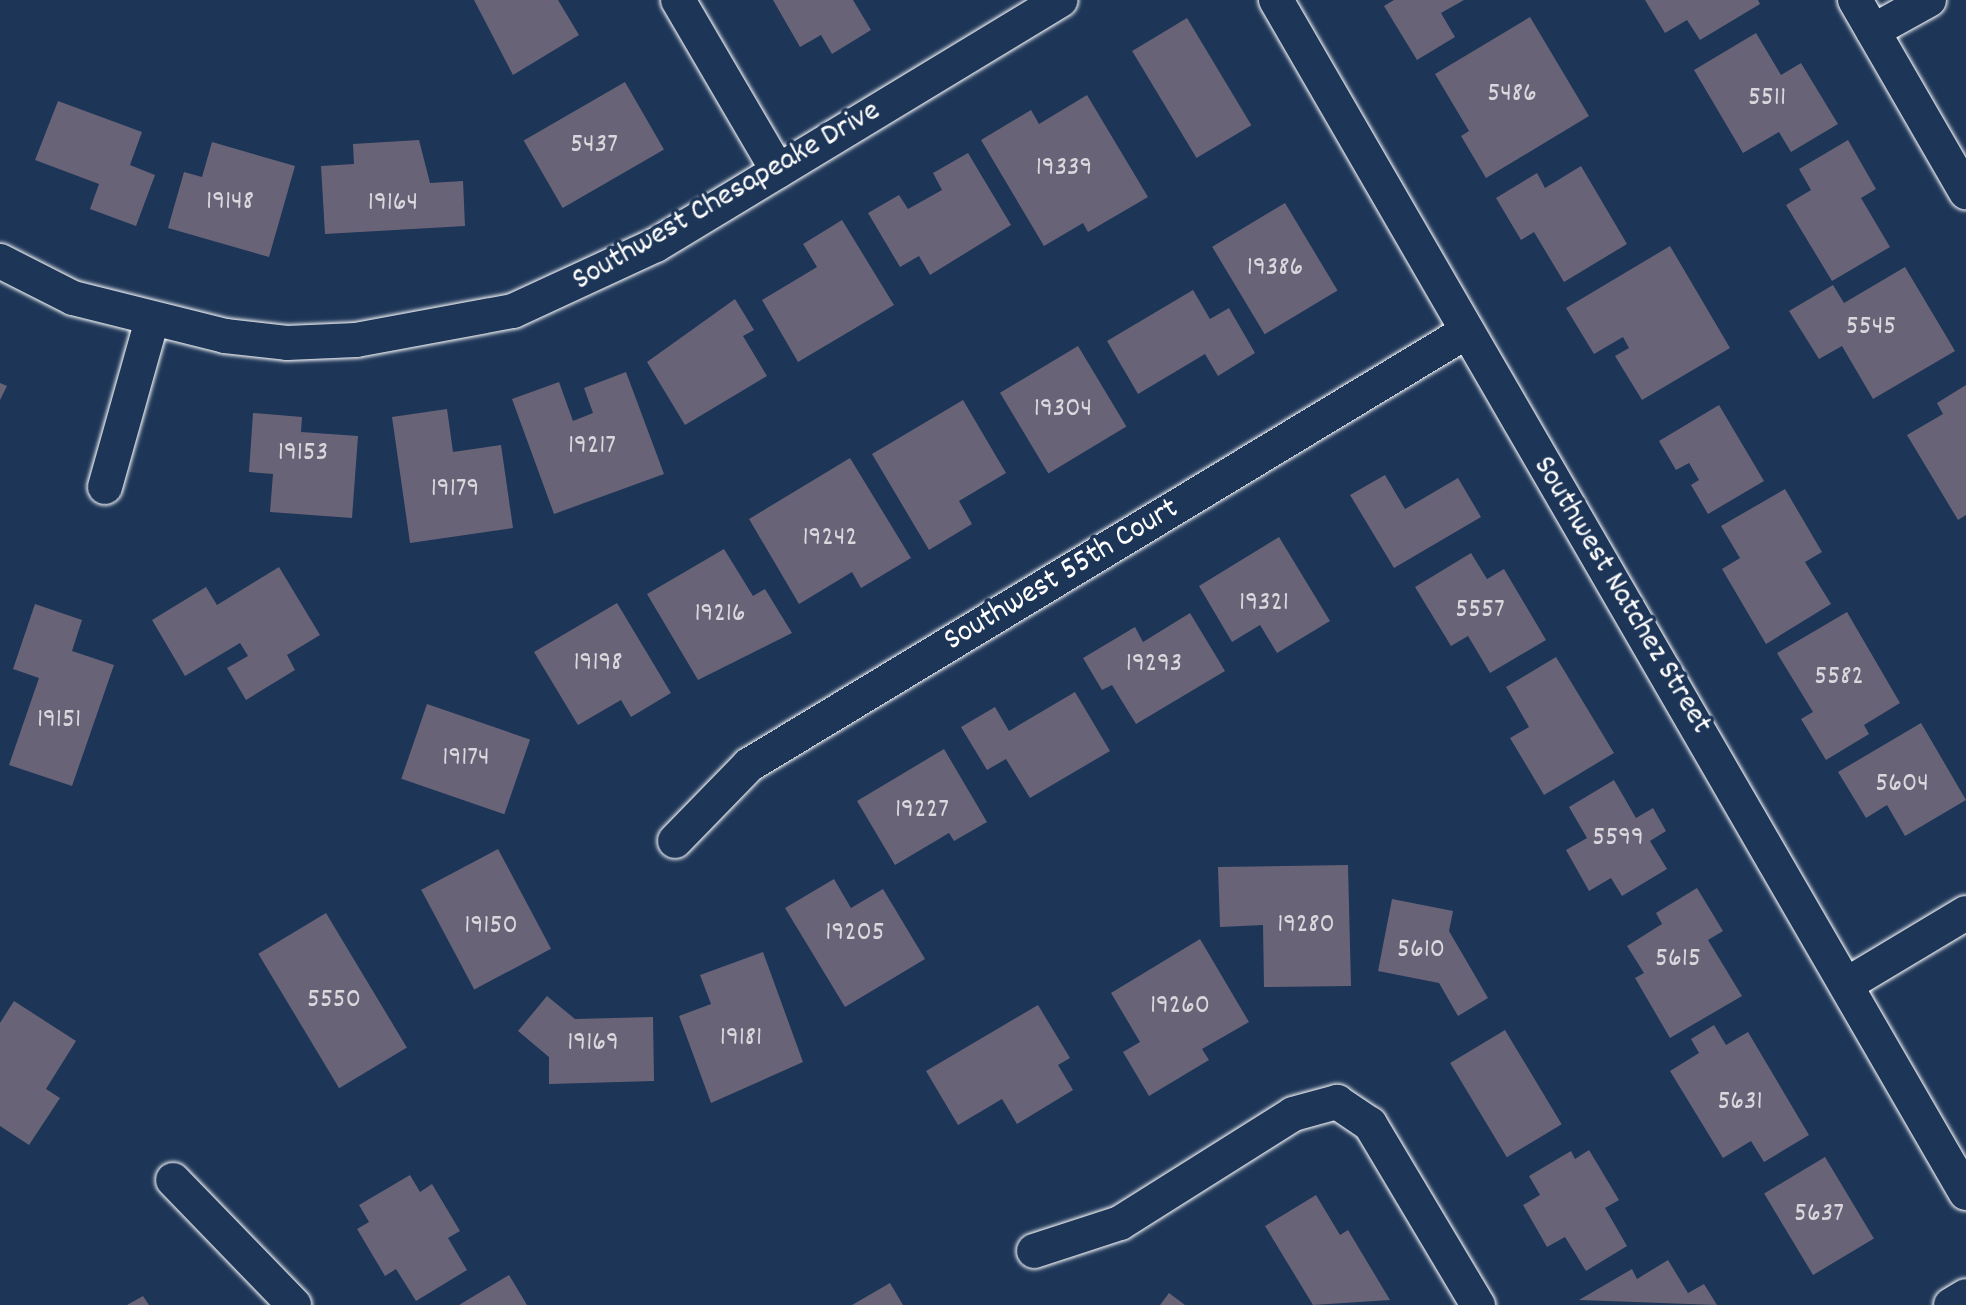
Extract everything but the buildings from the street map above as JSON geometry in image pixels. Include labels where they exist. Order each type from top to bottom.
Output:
[{"type":"street","points":[[678,0],[778,171]]},
{"type":"street","name":"Southwest Chesapeake Drive","points":[[0,261],[73,298],[152,320],[287,343],[356,340],[513,311],[599,276],[1061,0]]},
{"type":"street","name":"Southwest Natchez Street","points":[[1276,0],[1466,332],[1849,983],[1966,1193]]},
{"type":"street","points":[[1855,0],[1966,192]]},
{"type":"street","points":[[1873,31],[1929,0]]},
{"type":"street","points":[[105,487],[152,320]]},
{"type":"street","name":"Southwest 55th Court","points":[[675,841],[749,765],[1466,332]]},
{"type":"street","points":[[1849,983],[1966,913]]},
{"type":"street","points":[[1034,1251],[1120,1223],[1293,1114],[1337,1102],[1370,1124],[1478,1305]]},
{"type":"street","points":[[173,1180],[294,1305]]},
{"type":"street","points":[[1951,1305],[1966,1296]]}]
